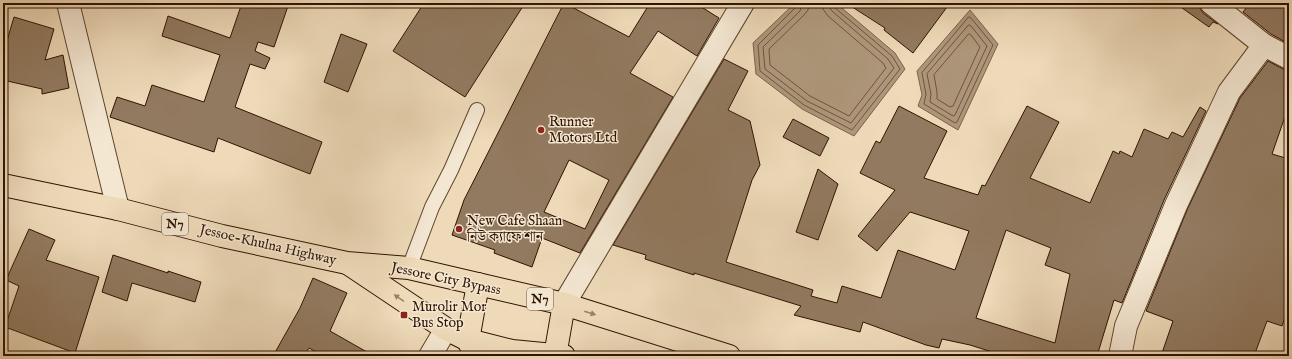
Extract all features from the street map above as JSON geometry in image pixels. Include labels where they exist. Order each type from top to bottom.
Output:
[{"type":"highway","name":"Jessoe-Khulna Highway","points":[[3,185],[118,209],[222,236],[347,263]]},
{"type":"highway","name":"Jessore City Bypass","points":[[347,263],[409,268],[564,304],[729,356]]},
{"type":"highway","name":"Jessore City Bypass","points":[[347,263],[472,348],[558,356]]},
{"type":"highway","points":[[472,348],[478,284]]},
{"type":"highway","points":[[558,356],[564,304]]},
{"type":"street","points":[[68,3],[118,209]]},
{"type":"street","points":[[564,304],[743,3]]},
{"type":"street","points":[[1210,3],[1264,46],[1289,58]]},
{"type":"street","points":[[1120,356],[1126,326],[1176,205],[1228,92],[1264,46]]},
{"type":"street","points":[[430,356],[446,329]]},
{"type":"lane","points":[[409,268],[432,207],[451,170],[477,110]]},
{"type":"water","points":[[795,3],[836,3],[895,53],[905,69],[854,136],[802,109],[756,74],[753,43]]},
{"type":"water","points":[[970,10],[998,44],[958,130],[918,106],[922,95],[917,71]]},
{"type":"building","points":[[242,3],[289,3],[274,47],[258,42],[255,51],[270,58],[265,69],[250,64],[235,107],[322,142],[310,174],[218,138],[214,152],[110,117],[117,97],[145,106],[152,85],[204,102],[220,55],[162,36],[168,16],[230,38]]},
{"type":"building","points":[[424,3],[525,3],[465,97],[393,51]]},
{"type":"building","points":[[564,3],[629,37],[650,3],[695,3],[719,18],[697,56],[658,31],[630,73],[673,97],[580,253],[542,238],[532,267],[494,253],[495,250],[452,235],[464,200]],"holes":[[[569,160],[609,180],[585,229],[544,212]]]},
{"type":"building","points":[[846,3],[950,3],[913,53],[884,30],[885,28]]},
{"type":"building","points":[[1175,3],[1199,3],[1203,13],[1218,24],[1213,22],[1209,27]]},
{"type":"building","points":[[1250,3],[1289,3],[1289,44],[1271,34],[1243,12]]},
{"type":"building","points":[[14,17],[54,29],[45,60],[63,55],[69,88],[42,94],[42,89],[3,80],[3,54]]},
{"type":"building","points":[[341,34],[367,44],[348,92],[324,82]]},
{"type":"building","points":[[724,59],[748,71],[728,110],[750,121],[760,165],[752,180],[726,262],[813,290],[811,296],[837,303],[842,286],[881,298],[898,250],[955,270],[969,231],[910,212],[877,251],[858,236],[895,190],[860,173],[876,141],[880,143],[899,106],[947,131],[924,178],[978,195],[982,185],[985,186],[1027,106],[1059,122],[1030,178],[1090,203],[1113,151],[1119,154],[1120,151],[1132,157],[1144,129],[1168,139],[1172,132],[1183,137],[1200,107],[1206,111],[1164,200],[1122,303],[1114,300],[1097,356],[1005,356],[970,345],[942,339],[939,348],[926,345],[863,322],[860,332],[794,315],[801,306],[694,273],[694,275],[645,259],[646,255],[613,245]],"holes":[[[1006,230],[1051,248],[1045,265],[1070,274],[1055,343],[976,318]]]},
{"type":"building","points":[[1268,61],[1283,69],[1289,70],[1289,105],[1272,154],[1289,159],[1289,306],[1282,326],[1267,321],[1254,356],[1161,356],[1173,321],[1146,311],[1187,210],[1240,98]]},
{"type":"building","points":[[793,119],[829,138],[820,156],[783,137]]},
{"type":"building","points":[[818,169],[838,184],[818,240],[796,232]]},
{"type":"building","points":[[29,229],[55,240],[46,260],[99,277],[75,353],[5,327],[19,286],[6,280]]},
{"type":"building","points":[[113,255],[201,282],[195,302],[132,283],[127,301],[102,292]]},
{"type":"building","points":[[313,278],[347,293],[330,331],[374,356],[324,356],[309,348],[304,356],[273,356],[300,308]]},
{"type":"place","name":"Runner Motors Ltd","points":[[541,130]]},
{"type":"place","name":"New Cafe Shaan নিউ ক্যাফে শান","points":[[459,229]]},
{"type":"place","name":"Murolir Mor Bus Stop","points":[[404,315]]}]
